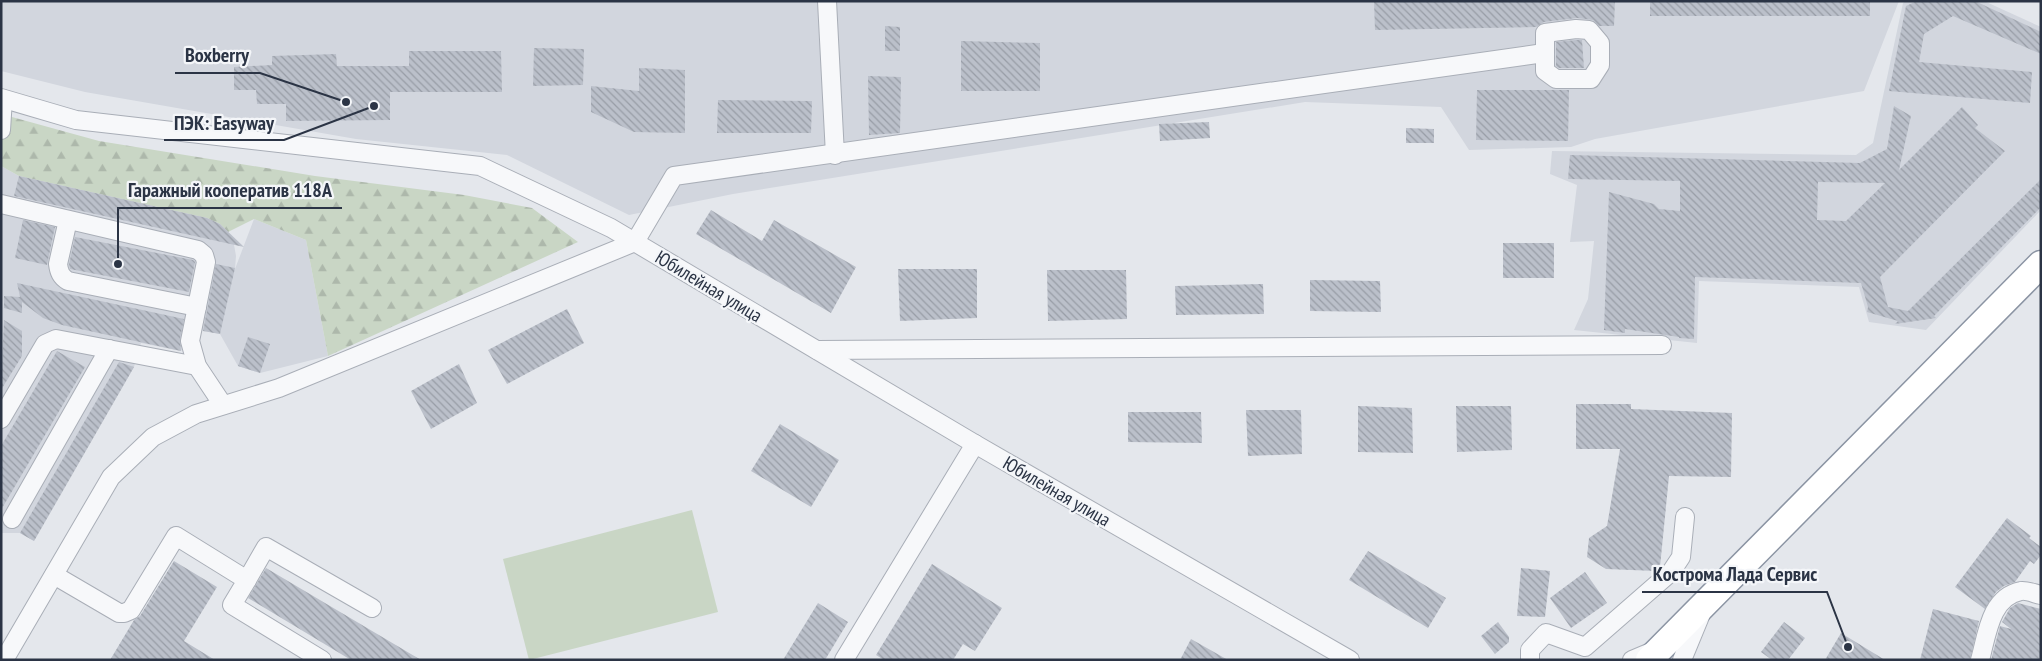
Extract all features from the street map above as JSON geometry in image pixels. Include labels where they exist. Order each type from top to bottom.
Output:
[{"type":"highway","points":[[1654,654],[1705,605],[2041,264]]},
{"type":"street","points":[[827,1],[835,155]]},
{"type":"street","points":[[4,660],[111,476],[153,437],[196,414],[279,388],[635,242],[674,176],[835,155],[1544,53]]},
{"type":"street","points":[[1,130],[2,99]]},
{"type":"street","name":"Юбилейная улица","points":[[2,99],[76,120],[480,166],[611,228],[975,444],[1350,660]]},
{"type":"street","points":[[1,204],[198,250],[204,255],[206,262],[190,341],[197,366],[223,405]]},
{"type":"street","points":[[68,220],[58,264],[63,278],[68,281],[197,307]]},
{"type":"street","points":[[1,419],[45,344],[56,338],[197,366]]},
{"type":"street","points":[[817,350],[1662,346]]},
{"type":"street","points":[[12,519],[109,349]]},
{"type":"street","points":[[844,660],[975,444]]},
{"type":"street","points":[[1530,660],[1530,650],[1546,632],[1585,647],[1671,572],[1681,557],[1685,517]]},
{"type":"street","points":[[54,574],[119,613],[124,614],[131,610],[176,536],[247,580]]},
{"type":"street","points":[[322,660],[232,605],[266,546],[372,608]]},
{"type":"street","points":[[1980,660],[1991,619],[1998,605],[2010,596],[2022,591],[2041,595]]},
{"type":"street","points":[[1682,660],[1705,605]]},
{"type":"street","points":[[1632,660],[1654,654]]},
{"type":"shaded area","points":[[1,1],[1899,1],[1864,91],[1595,139],[1571,147],[1469,150],[1441,107],[1305,102],[733,194],[629,215],[507,155],[356,139],[85,92],[1,71]]},
{"type":"shaded area","points":[[1906,1],[1984,1],[2041,27],[2041,210],[1926,330],[1869,322],[1859,287],[1699,281],[1697,343],[1574,330],[1588,299],[1594,241],[1570,242],[1577,185],[1550,174],[1552,151],[1856,155],[1873,143],[1903,3]]},
{"type":"shaded area","points":[[1,166],[19,176],[207,218],[220,224],[233,239],[236,256],[235,269],[254,219],[306,240],[328,356],[260,373],[238,366],[220,334],[200,330],[181,351],[141,343],[134,367],[34,541],[20,533],[1,533]]},
{"type":"green space","points":[[1,114],[99,141],[315,176],[464,195],[532,208],[578,242],[328,356],[306,240],[254,219],[228,232],[220,224],[207,218],[19,176],[1,166]]},
{"type":"green space","points":[[692,510],[718,612],[529,660],[503,559]]},
{"type":"building","points":[[1374,1],[1615,1],[1614,26],[1599,26],[1593,20],[1577,18],[1544,22],[1536,27],[1375,30]]},
{"type":"building","points":[[1650,1],[1870,1],[1870,16],[1650,16]]},
{"type":"building","points":[[1917,1],[1975,1],[2041,32],[2041,54],[1953,16],[1924,34],[1919,62],[2032,72],[2030,103],[1889,91],[1906,6]]},
{"type":"building","points":[[885,26],[900,27],[900,51],[885,51]]},
{"type":"building","points":[[1582,40],[1584,68],[1559,68],[1556,66],[1556,42]]},
{"type":"building","points":[[961,41],[1040,43],[1040,91],[961,91]]},
{"type":"building","points":[[534,48],[584,49],[583,85],[533,86]]},
{"type":"building","points":[[409,51],[501,51],[502,92],[390,92],[390,120],[286,121],[286,104],[257,104],[256,90],[234,90],[234,67],[272,65],[272,56],[336,54],[337,66],[409,66]]},
{"type":"building","points":[[639,68],[685,70],[685,133],[634,132],[591,112],[591,86],[639,91]]},
{"type":"building","points":[[868,76],[901,77],[900,133],[869,135]]},
{"type":"building","points":[[1477,90],[1569,90],[1568,141],[1476,140]]},
{"type":"building","points":[[718,100],[812,101],[811,133],[717,133]]},
{"type":"building","points":[[1894,106],[1911,116],[1899,170],[1962,107],[1978,125],[1975,128],[2005,151],[1880,277],[1888,307],[1908,311],[2041,179],[2041,207],[1934,316],[1936,318],[1895,324],[1898,321],[1867,312],[1868,307],[1861,283],[1695,277],[1694,339],[1625,329],[1625,333],[1604,330],[1609,192],[1654,204],[1659,209],[1680,211],[1680,181],[1568,179],[1570,155],[1860,163],[1887,149]],"holes":[[[1818,182],[1885,183],[1846,221],[1817,220]]]},
{"type":"building","points":[[1209,122],[1210,138],[1160,141],[1159,124]]},
{"type":"building","points":[[1406,128],[1434,129],[1434,143],[1406,143]]},
{"type":"building","points":[[19,176],[207,218],[220,224],[244,247],[14,196]]},
{"type":"building","points":[[711,210],[762,241],[774,220],[856,267],[831,313],[696,234]]},
{"type":"building","points":[[23,220],[55,227],[47,265],[15,258]]},
{"type":"building","points":[[75,237],[193,260],[195,262],[189,292],[70,269],[69,264]]},
{"type":"building","points":[[1503,243],[1554,243],[1554,278],[1503,278]]},
{"type":"building","points":[[216,264],[235,268],[220,334],[203,331]]},
{"type":"building","points":[[898,269],[977,269],[977,318],[900,321]]},
{"type":"building","points":[[1047,270],[1126,270],[1127,319],[1048,321]]},
{"type":"building","points":[[1310,280],[1380,281],[1381,312],[1310,311]]},
{"type":"building","points":[[17,283],[184,319],[180,339],[181,351],[62,325],[43,318],[22,302],[22,313],[4,308],[4,296],[20,297]]},
{"type":"building","points":[[1263,284],[1264,314],[1176,315],[1175,286]]},
{"type":"building","points":[[567,309],[584,343],[507,384],[488,350]]},
{"type":"building","points":[[4,320],[22,331],[22,356],[1,390]]},
{"type":"building","points":[[248,337],[270,344],[260,373],[238,366]]},
{"type":"building","points":[[57,351],[85,367],[1,510],[1,446]]},
{"type":"building","points":[[119,362],[134,367],[34,541],[20,533]]},
{"type":"building","points":[[459,364],[477,403],[431,429],[411,391]]},
{"type":"building","points":[[1576,404],[1631,404],[1631,409],[1732,413],[1731,477],[1669,476],[1660,567],[1656,571],[1606,569],[1587,557],[1589,538],[1607,526],[1620,449],[1576,449]]},
{"type":"building","points":[[1358,406],[1412,408],[1413,453],[1358,452]]},
{"type":"building","points":[[1456,406],[1511,406],[1512,450],[1457,452]]},
{"type":"building","points":[[1246,410],[1301,410],[1302,454],[1248,456]]},
{"type":"building","points":[[1128,412],[1201,412],[1202,443],[1128,442]]},
{"type":"building","points":[[780,424],[839,460],[811,507],[751,471]]},
{"type":"building","points":[[2007,518],[2031,536],[2029,538],[2041,547],[2041,555],[2034,564],[2030,561],[2015,582],[2004,586],[1996,592],[1985,609],[1955,587]]},
{"type":"building","points":[[1368,551],[1446,598],[1428,628],[1349,580]]},
{"type":"building","points":[[174,561],[217,587],[184,641],[215,660],[110,660],[134,620],[140,616]]},
{"type":"building","points":[[932,564],[1002,608],[975,651],[963,644],[953,660],[884,660],[876,655]]},
{"type":"building","points":[[266,568],[421,660],[351,660],[248,598]]},
{"type":"building","points":[[1521,568],[1550,571],[1545,617],[1517,616]]},
{"type":"building","points":[[1585,572],[1607,603],[1571,628],[1550,598]]},
{"type":"building","points":[[818,603],[848,622],[825,660],[783,660]]},
{"type":"building","points":[[2018,603],[2041,609],[2041,660],[1991,660],[2000,626],[2011,629],[2002,622],[2010,608]]},
{"type":"building","points":[[1933,609],[1979,621],[1970,660],[1920,660]]},
{"type":"building","points":[[1498,622],[1509,637],[1509,642],[1495,654],[1481,636]]},
{"type":"building","points":[[1784,622],[1805,638],[1788,660],[1772,660],[1761,652]]},
{"type":"building","points":[[1841,633],[1885,660],[1825,660]]},
{"type":"building","points":[[1191,639],[1228,660],[1180,660]]},
{"type":"place","name":"Boxberry","points":[[346,102]]},
{"type":"place","name":"ПЭК: Easyway","points":[[374,106]]},
{"type":"place","name":"Гаражный кооператив 118А","points":[[118,264]]},
{"type":"place","name":"Кострома Лада Сервис","points":[[1848,647]]}]
